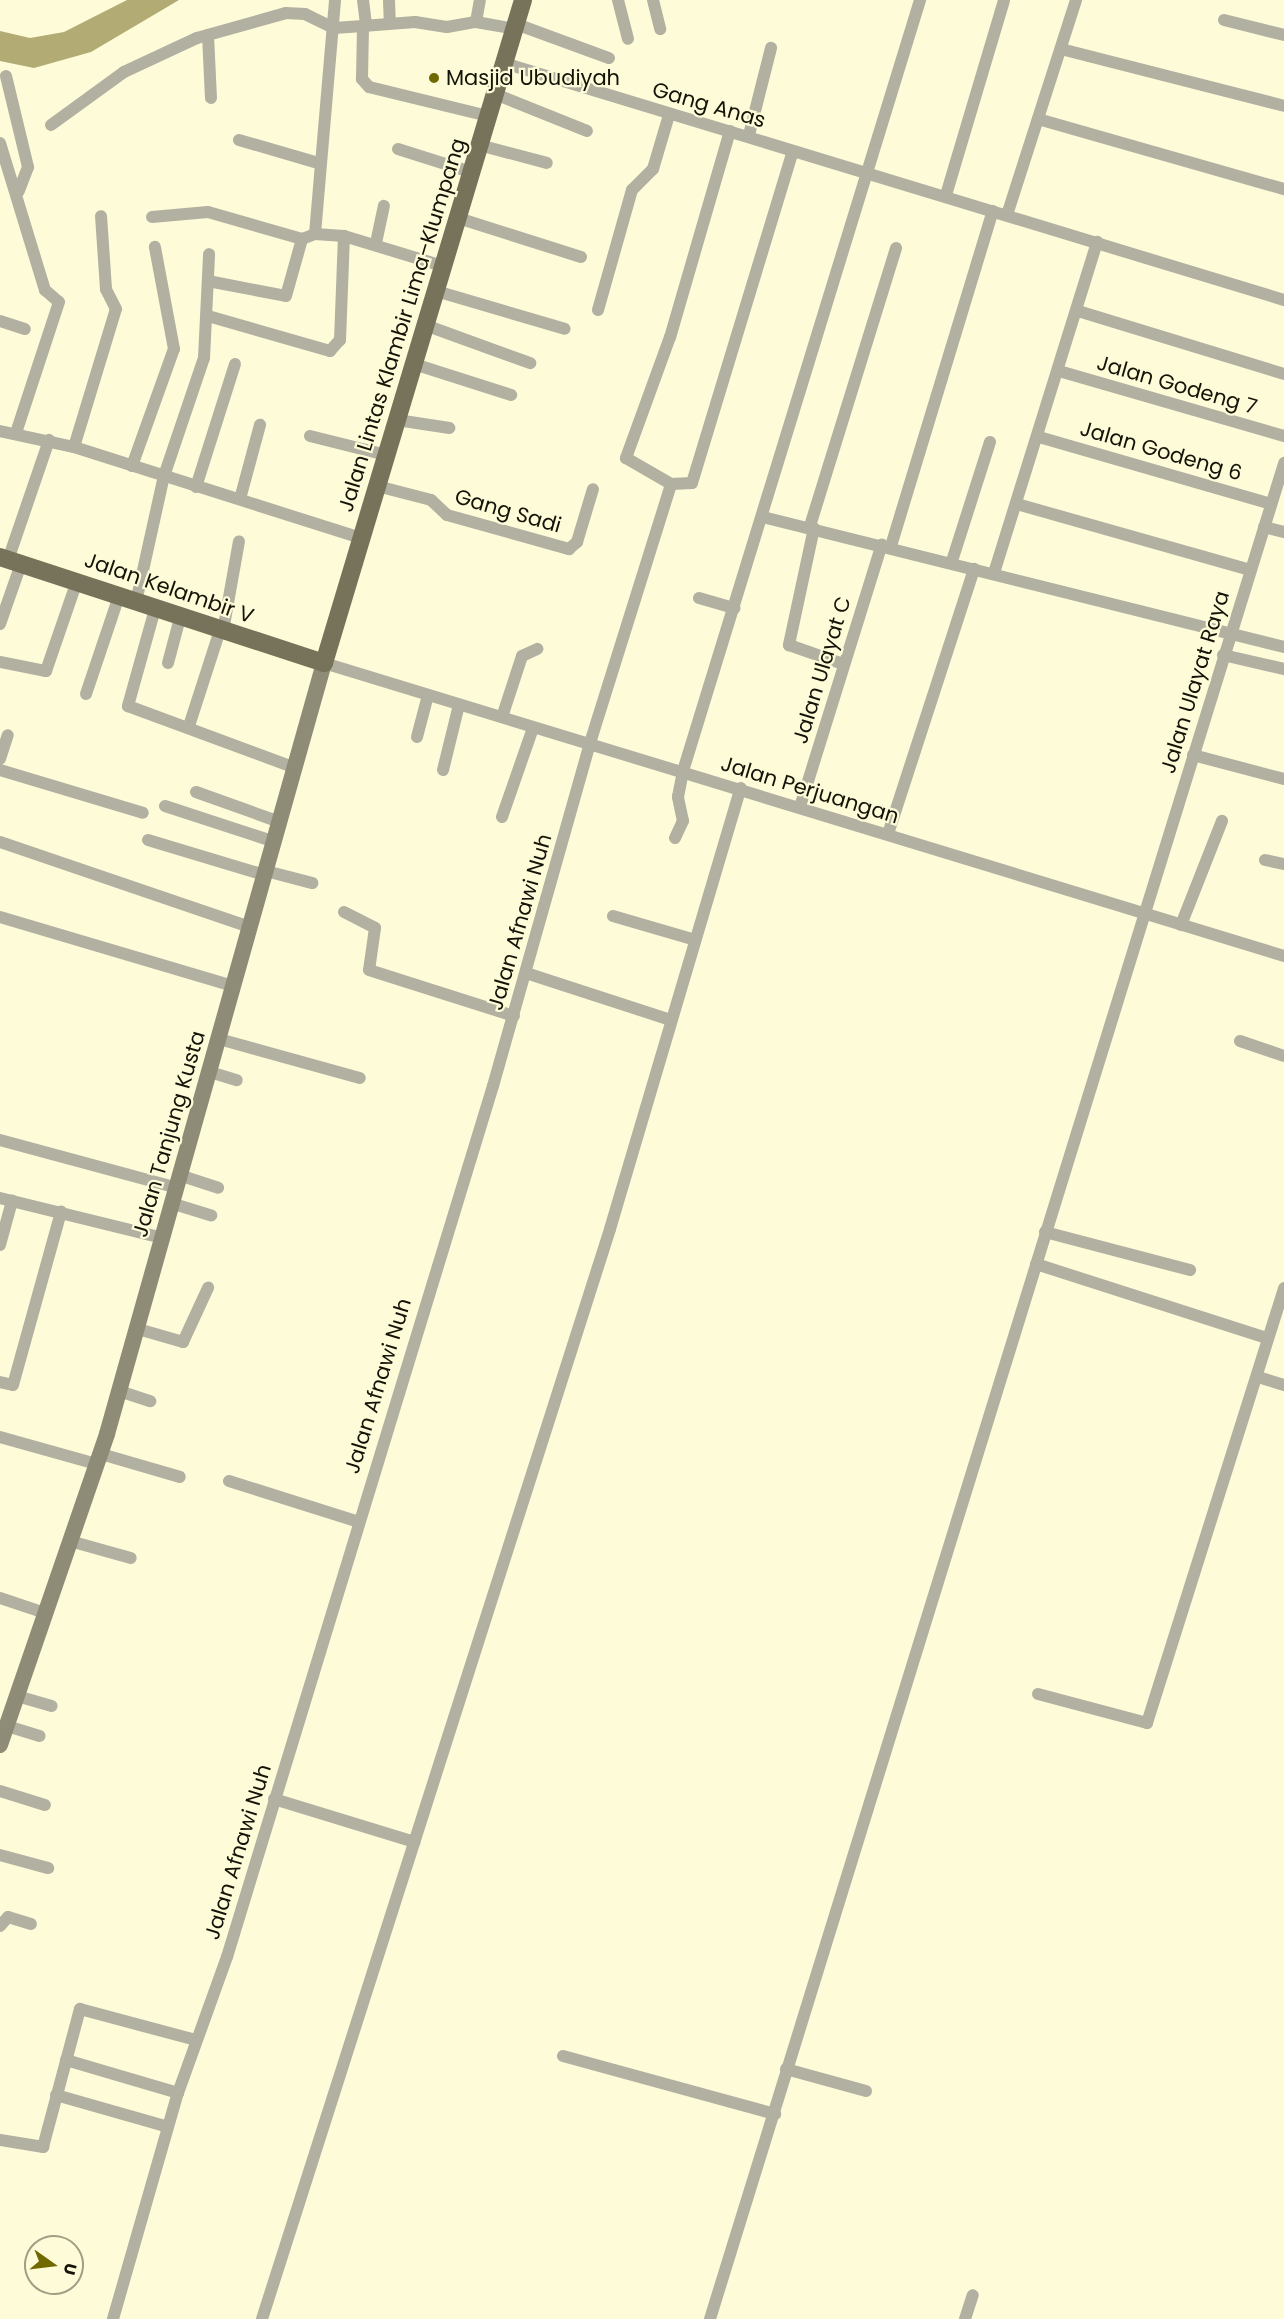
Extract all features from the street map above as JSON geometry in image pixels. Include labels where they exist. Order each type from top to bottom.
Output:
[{"type":"main road","name":"Jalan Lintas Klambir Lima–Klumpang","points":[[324,663],[523,0]]},
{"type":"main road","name":"Jalan Kelambir V","points":[[10,560],[180,618],[324,663]]},
{"type":"street","points":[[315,234],[318,163],[334,28],[335,0]]},
{"type":"street","points":[[363,0],[364,83],[488,116]]},
{"type":"street","points":[[389,0],[390,23]]},
{"type":"street","points":[[476,22],[480,0]]},
{"type":"street","points":[[618,0],[628,39]]},
{"type":"street","points":[[653,0],[660,30]]},
{"type":"street","points":[[675,838],[683,821],[678,797],[683,771],[763,517],[920,0]]},
{"type":"street","points":[[946,195],[1004,0]]},
{"type":"street","points":[[1007,215],[1076,0]]},
{"type":"street","points":[[51,125],[124,72],[208,35],[286,13],[305,14],[334,28],[390,23],[447,27],[476,22],[515,26],[609,58]]},
{"type":"street","points":[[1224,20],[1284,35]]},
{"type":"street","points":[[208,35],[211,98]]},
{"type":"street","points":[[749,135],[771,48]]},
{"type":"street","points":[[1061,49],[1284,106]]},
{"type":"street","name":"Gang Anas","points":[[504,63],[669,115],[749,135],[793,151],[946,195],[1284,300]]},
{"type":"street","points":[[6,76],[28,167],[19,191]]},
{"type":"street","points":[[495,94],[587,131]]},
{"type":"street","points":[[598,310],[632,190],[653,169],[669,115]]},
{"type":"street","points":[[1038,119],[1284,189]]},
{"type":"street","points":[[730,131],[670,337],[626,458],[671,484],[692,483],[793,151]]},
{"type":"street","points":[[239,140],[318,163]]},
{"type":"street","points":[[0,142],[19,191],[45,290],[58,302],[16,434]]},
{"type":"street","points":[[479,146],[547,163]]},
{"type":"street","points":[[398,149],[471,172]]},
{"type":"street","points":[[376,243],[384,206]]},
{"type":"street","name":"Jalan Ulayat C","points":[[800,807],[843,664],[886,545],[993,211]]},
{"type":"street","points":[[152,217],[208,212],[302,239],[315,234],[344,236],[376,243],[443,266]]},
{"type":"street","points":[[74,447],[116,309],[106,289],[100,216]]},
{"type":"street","points":[[458,218],[581,257]]},
{"type":"street","points":[[208,316],[255,333],[336,349],[344,236]]},
{"type":"street","points":[[208,281],[286,296],[302,239]]},
{"type":"street","points":[[994,573],[1039,437],[1097,242]]},
{"type":"street","points":[[132,466],[174,349],[155,247]]},
{"type":"street","points":[[843,664],[789,645],[812,527],[896,248]]},
{"type":"street","points":[[86,694],[128,599],[164,476],[204,358],[208,316],[209,254]]},
{"type":"street","points":[[436,291],[565,329]]},
{"type":"street","points":[[1078,311],[1284,374]]},
{"type":"street","points":[[0,321],[25,328]]},
{"type":"street","points":[[425,325],[530,363]]},
{"type":"street","points":[[196,487],[235,364]]},
{"type":"street","points":[[414,364],[511,395]]},
{"type":"street","name":"Jalan Godeng 7","points":[[1059,371],[1284,436]]},
{"type":"street","points":[[397,420],[449,428]]},
{"type":"street","points":[[240,499],[260,425]]},
{"type":"street","points":[[0,431],[74,447],[362,538]]},
{"type":"street","points":[[310,436],[386,455]]},
{"type":"street","name":"Jalan Godeng 6","points":[[1039,437],[1271,504]]},
{"type":"street","points":[[0,624],[10,560],[49,440]]},
{"type":"street","points":[[952,561],[990,442]]},
{"type":"street","name":"Jalan Ulayat Raya","points":[[710,2319],[1229,634],[1284,463]]},
{"type":"street","name":"Jalan Afnawi Nuh","points":[[113,2319],[178,2093],[228,1958],[356,1521],[514,1016],[590,743],[671,484]]},
{"type":"street","name":"Gang Sadi","points":[[377,486],[431,500],[447,515],[569,549],[577,542],[593,489]]},
{"type":"street","points":[[1017,504],[1250,570]]},
{"type":"street","points":[[763,517],[952,561],[974,569],[1284,647]]},
{"type":"street","points":[[1264,527],[1284,532]]},
{"type":"street","points":[[189,726],[221,631],[239,541]]},
{"type":"street","points":[[888,834],[974,569]]},
{"type":"street","points":[[0,662],[46,671],[77,581]]},
{"type":"street","points":[[699,598],[735,608]]},
{"type":"street","points":[[155,609],[127,704],[293,767]]},
{"type":"street","points":[[168,663],[180,618]]},
{"type":"street","points":[[502,717],[522,656],[537,649]]},
{"type":"street","points":[[1223,655],[1284,669]]},
{"type":"street","name":"Jalan Perjuangan","points":[[324,663],[1284,956]]},
{"type":"street","name":"Jalan Tanjung Kusta","points":[[0,1745],[99,1459],[138,1329],[266,873],[277,821],[324,663]]},
{"type":"street","points":[[417,737],[428,695]]},
{"type":"street","points":[[443,770],[459,705]]},
{"type":"street","points":[[502,817],[533,728]]},
{"type":"street","points":[[0,759],[8,735]]},
{"type":"street","points":[[1193,755],[1284,779]]},
{"type":"street","points":[[0,770],[143,813]]},
{"type":"street","points":[[262,2319],[415,1842],[741,789]]},
{"type":"street","points":[[196,792],[277,821]]},
{"type":"street","points":[[165,806],[274,842]]},
{"type":"street","points":[[1181,925],[1222,821]]},
{"type":"street","points":[[148,840],[266,873],[312,883]]},
{"type":"street","points":[[0,842],[249,927]]},
{"type":"street","points":[[1265,860],[1284,864]]},
{"type":"street","points":[[344,912],[375,928],[369,970],[514,1016]]},
{"type":"street","points":[[613,916],[695,940]]},
{"type":"street","points":[[0,917],[233,986]]},
{"type":"street","points":[[526,973],[671,1020]]},
{"type":"street","points":[[219,1039],[360,1078]]},
{"type":"street","points":[[1240,1041],[1284,1056]]},
{"type":"street","points":[[210,1072],[237,1080]]},
{"type":"street","points":[[0,1140],[178,1190],[218,1188]]},
{"type":"street","points":[[178,1190],[211,1215]]},
{"type":"street","points":[[0,1245],[6,1200],[163,1238]]},
{"type":"street","points":[[0,1382],[17,1386],[61,1212]]},
{"type":"street","points":[[1045,1233],[1190,1270]]},
{"type":"street","points":[[1036,1264],[1267,1338]]},
{"type":"street","points":[[138,1329],[183,1342],[208,1287]]},
{"type":"street","points":[[1038,1694],[1147,1723],[1258,1377],[1267,1338],[1284,1288]]},
{"type":"street","points":[[1258,1377],[1284,1385]]},
{"type":"street","points":[[119,1391],[150,1401]]},
{"type":"street","points":[[0,1437],[180,1477]]},
{"type":"street","points":[[229,1481],[356,1521]]},
{"type":"street","points":[[70,1541],[131,1558]]},
{"type":"street","points":[[0,1598],[45,1613]]},
{"type":"street","points":[[17,1696],[52,1706]]},
{"type":"street","points":[[7,1726],[39,1736]]},
{"type":"street","points":[[0,1791],[45,1805]]},
{"type":"street","points":[[274,1799],[415,1842]]},
{"type":"street","points":[[0,1855],[48,1868]]},
{"type":"street","points":[[0,1926],[8,1917],[32,1924]]},
{"type":"street","points":[[3,2141],[43,2147],[66,2060],[83,2008],[196,2040]]},
{"type":"street","points":[[563,2056],[775,2114]]},
{"type":"street","points":[[66,2060],[178,2093]]},
{"type":"street","points":[[786,2069],[866,2091]]},
{"type":"street","points":[[57,2095],[168,2127]]},
{"type":"street","points":[[965,2319],[973,2295]]},
{"type":"shaded area","points":[[127,0],[179,0],[91,52],[34,68],[0,61],[0,31],[30,38],[64,32]]},
{"type":"place","name":"Masjid Ubudiyah","points":[[434,78]]}]
